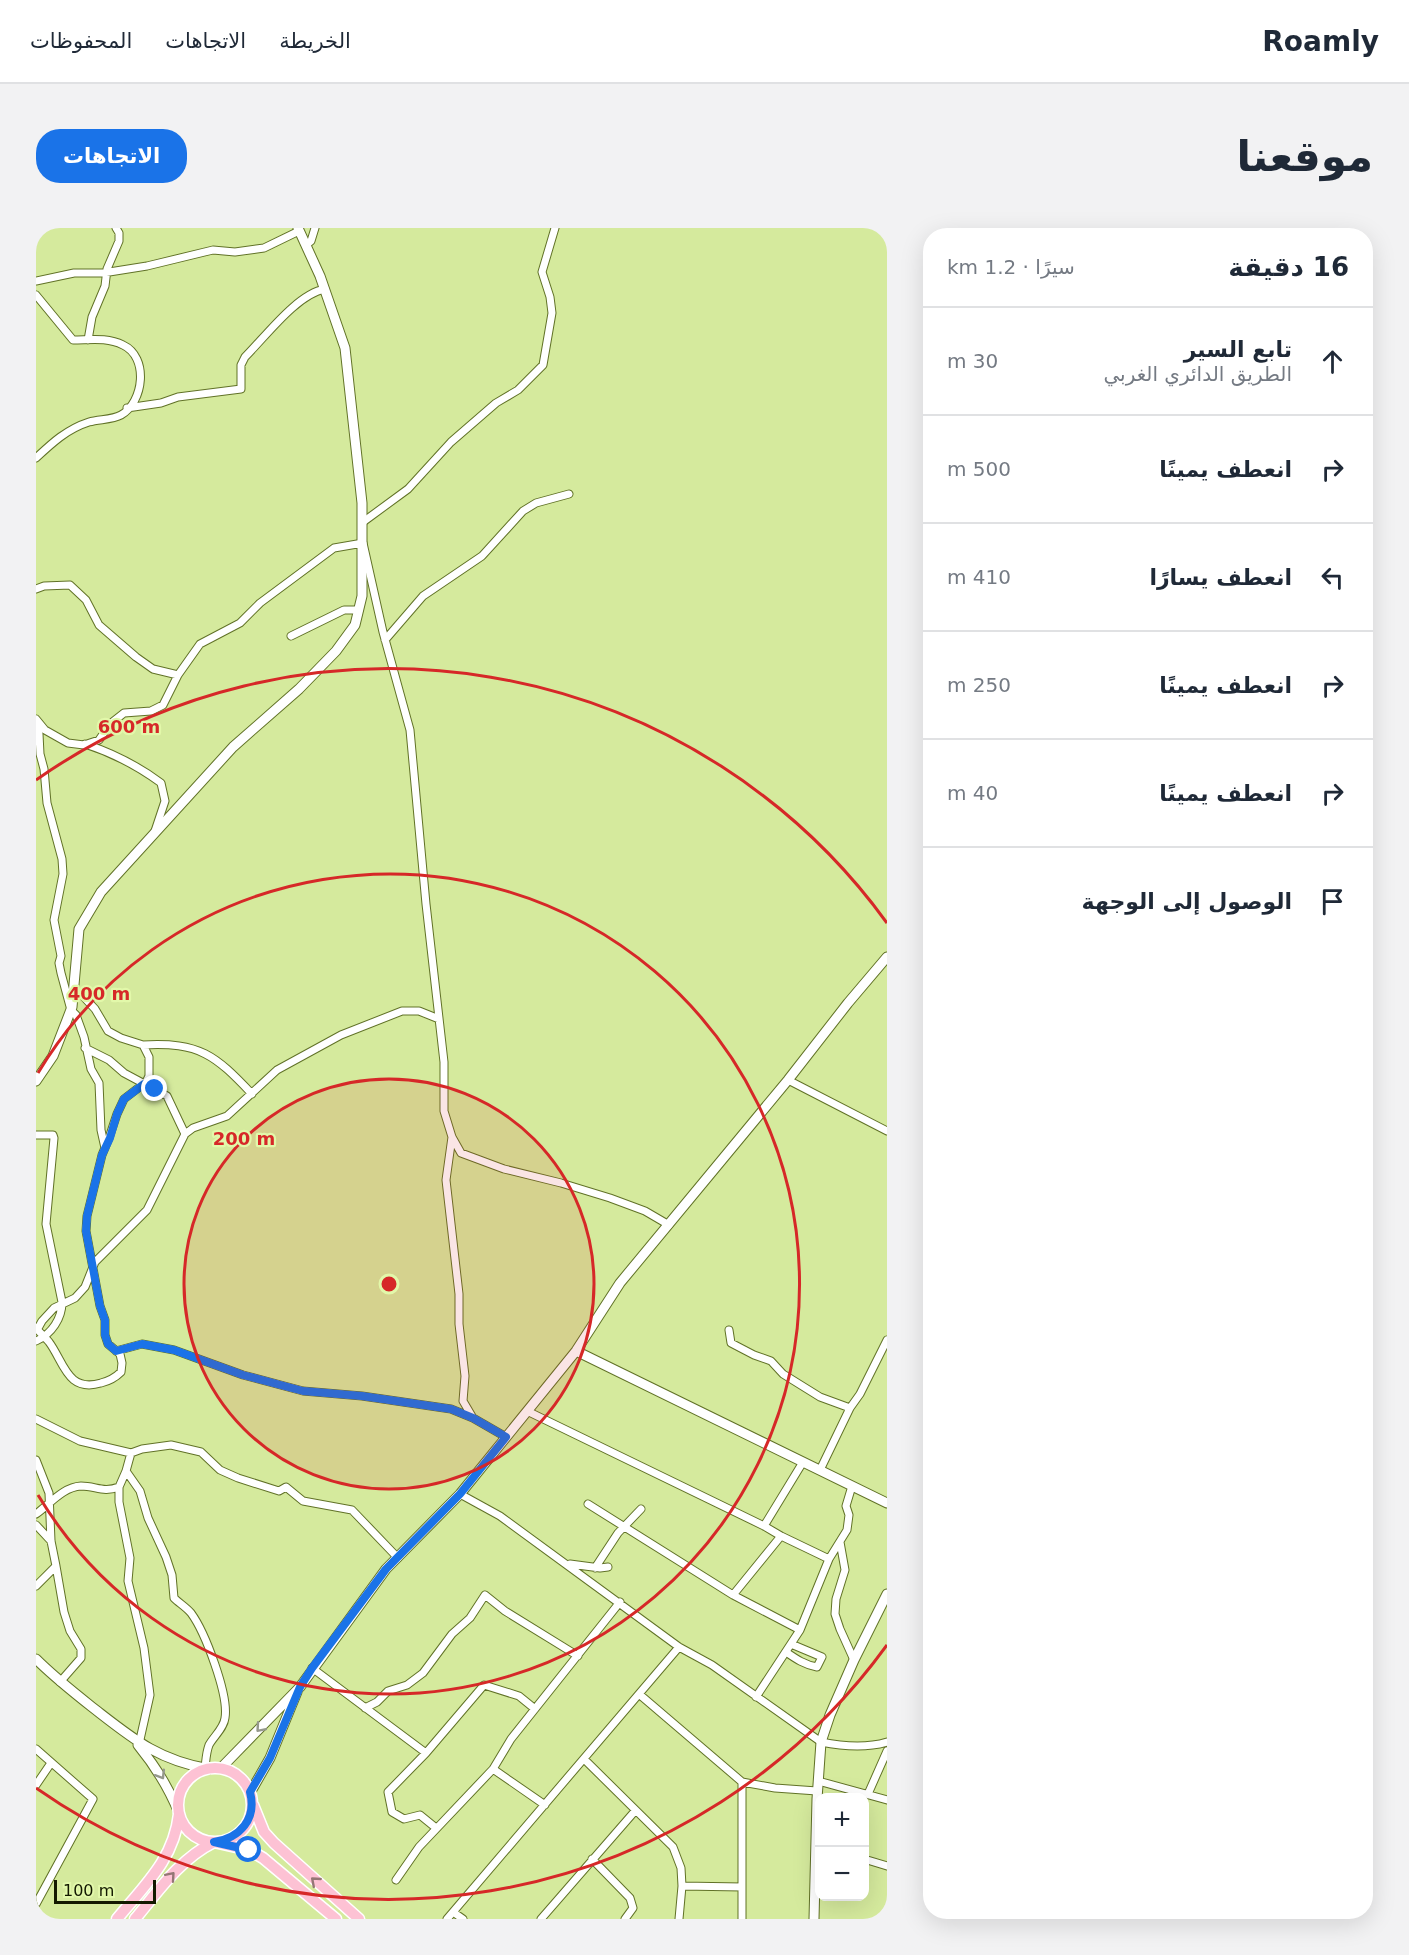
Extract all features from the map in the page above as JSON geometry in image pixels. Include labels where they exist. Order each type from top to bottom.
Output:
[{"type":"main road","points":[[117,1919],[165,1859],[177,1830],[179,1801],[188,1780],[207,1768],[221,1768],[242,1779],[264,1832],[274,1843],[360,1919]]},
{"type":"main road","points":[[135,1919],[189,1856],[214,1842],[227,1840],[238,1834],[246,1825],[251,1813],[251,1797]]},
{"type":"main road","points":[[179,1813],[184,1824],[202,1839],[249,1850],[263,1858],[336,1919]]},
{"type":"street","points":[[88,340],[92,317],[98,300],[104,293],[106,272],[119,241],[116,228]]},
{"type":"street","points":[[306,245],[311,241],[315,228]]},
{"type":"street","points":[[363,522],[408,489],[451,442],[496,403],[518,390],[543,365],[552,313],[550,297],[542,272],[555,228]]},
{"type":"street","points":[[36,281],[74,273],[106,272],[147,266],[213,250],[235,252],[264,248],[298,230],[325,289],[345,348],[363,522],[362,596],[355,625],[336,651],[299,688],[233,747],[101,892],[79,929],[71,1010],[53,1056],[36,1081]]},
{"type":"street","points":[[127,408],[161,403],[178,397],[241,389],[241,365],[245,357],[300,301],[313,291],[325,289]]},
{"type":"street","points":[[36,295],[73,340],[109,339],[125,345],[138,358],[142,372],[131,404],[121,415],[74,427],[36,458]]},
{"type":"street","points":[[385,640],[423,596],[482,556],[523,511],[536,503],[569,494]]},
{"type":"street","points":[[363,543],[385,640],[410,730],[426,904],[444,1062],[444,1111],[452,1137],[461,1153],[504,1168],[610,1198],[645,1211],[669,1225]]},
{"type":"street","points":[[86,744],[99,740],[110,724],[124,713],[151,711],[163,705],[178,675],[200,644],[240,623],[260,603],[334,548],[363,543]]},
{"type":"street","points":[[36,589],[44,586],[70,585],[86,600],[99,625],[136,657],[153,669],[178,675]]},
{"type":"street","points":[[291,636],[344,610],[359,610]]},
{"type":"street","points":[[36,720],[45,730],[68,743],[86,744],[106,751],[147,772],[161,783],[165,801],[155,831]]},
{"type":"street","points":[[36,720],[47,803],[62,860],[63,874],[54,920],[61,956],[59,963],[71,1010],[76,1015],[91,1069],[99,1083],[101,1130],[105,1148]]},
{"type":"street","points":[[251,1797],[300,1687],[386,1569],[460,1494],[576,1352],[620,1283],[887,957]]},
{"type":"street","points":[[73,995],[82,995],[95,1009],[108,1031],[143,1045],[165,1044],[186,1047],[208,1055],[227,1067],[252,1094]]},
{"type":"street","points":[[143,1045],[149,1057],[149,1076],[144,1084],[124,1099],[117,1114],[105,1148],[87,1216],[86,1231],[92,1268],[100,1306],[105,1320],[105,1335],[108,1344],[120,1354],[122,1363],[121,1372],[117,1376],[91,1386],[80,1384],[68,1374],[50,1343],[37,1329],[42,1321],[62,1304],[75,1298],[84,1287],[92,1268],[147,1210],[185,1134],[193,1128],[227,1116],[277,1070],[341,1035],[402,1011],[419,1011],[439,1019]]},
{"type":"street","points":[[85,1048],[109,1060],[124,1073],[167,1096],[185,1134]]},
{"type":"street","points":[[788,1080],[887,1131]]},
{"type":"street","points":[[36,1136],[53,1135],[54,1138],[46,1224],[62,1304],[62,1313],[44,1337],[36,1341]]},
{"type":"street","points":[[452,1137],[446,1180],[459,1294],[459,1324],[465,1376],[463,1401],[473,1418]]},
{"type":"street","points":[[729,1330],[731,1343],[771,1361],[783,1374],[820,1397],[850,1408]]},
{"type":"street","points":[[820,1470],[887,1340]]},
{"type":"street","points":[[116,1351],[142,1344],[174,1350],[243,1375],[303,1391],[362,1396],[451,1409],[473,1418],[506,1437]]},
{"type":"street","points":[[576,1352],[887,1503]]},
{"type":"street","points":[[527,1411],[829,1559]]},
{"type":"street","points":[[36,1419],[80,1442],[131,1453],[171,1445],[201,1452],[220,1470],[238,1478],[279,1491],[286,1487],[303,1501],[352,1510],[398,1558]]},
{"type":"street","points":[[131,1453],[119,1487],[119,1502],[130,1558],[128,1581],[144,1648],[150,1695],[137,1742]]},
{"type":"street","points":[[36,1460],[49,1493],[51,1541],[64,1612],[70,1632],[81,1649],[81,1658],[60,1682]]},
{"type":"street","points":[[764,1526],[804,1462]]},
{"type":"street","points":[[36,1659],[60,1682],[137,1742],[185,1765],[207,1768],[206,1753],[225,1717],[222,1687],[198,1625],[190,1611],[174,1598],[172,1575],[166,1557],[148,1518],[140,1491],[126,1471]]},
{"type":"street","points":[[36,1514],[69,1489],[82,1486],[108,1491],[119,1487]]},
{"type":"street","points":[[756,1697],[800,1630],[829,1559],[847,1530],[849,1515],[846,1506],[852,1486]]},
{"type":"street","points":[[460,1494],[500,1516],[679,1647],[712,1665],[821,1742],[833,1744],[887,1742]]},
{"type":"street","points":[[588,1503],[733,1595],[800,1630]]},
{"type":"street","points":[[595,1568],[624,1527],[641,1509]]},
{"type":"street","points":[[36,1525],[51,1541]]},
{"type":"street","points":[[733,1595],[781,1536],[779,1535]]},
{"type":"street","points":[[840,1542],[845,1570],[836,1599],[836,1614],[854,1660]]},
{"type":"street","points":[[568,1564],[595,1568],[608,1567]]},
{"type":"street","points":[[36,1586],[56,1566]]},
{"type":"street","points":[[818,1793],[821,1742],[830,1715],[887,1594]]},
{"type":"street","points":[[365,1708],[377,1702],[388,1691],[407,1685],[423,1673],[452,1634],[470,1618],[485,1595],[505,1611],[578,1656]]},
{"type":"street","points":[[396,1880],[419,1847],[493,1768],[511,1739],[620,1602]]},
{"type":"street","points":[[786,1652],[799,1661],[819,1666],[822,1657],[791,1644]]},
{"type":"street","points":[[447,1919],[679,1647]]},
{"type":"street","points":[[312,1668],[426,1753]]},
{"type":"street","points":[[436,1828],[420,1815],[404,1819],[392,1812],[388,1791],[426,1753],[484,1685],[519,1696],[535,1709]]},
{"type":"street","points":[[221,1768],[300,1687]]},
{"type":"street","points":[[639,1694],[742,1782],[775,1788],[818,1786],[862,1793]]},
{"type":"street","points":[[137,1742],[170,1790],[179,1813]]},
{"type":"street","points":[[36,1749],[93,1799],[36,1904]]},
{"type":"street","points":[[868,1793],[887,1751]]},
{"type":"street","points":[[584,1759],[673,1847],[681,1868],[679,1919]]},
{"type":"street","points":[[36,1785],[51,1763]]},
{"type":"street","points":[[493,1768],[544,1805]]},
{"type":"street","points":[[742,1782],[742,1919]]},
{"type":"street","points":[[869,1794],[887,1800]]},
{"type":"street","points":[[541,1919],[635,1811]]},
{"type":"street","points":[[592,1859],[630,1898],[633,1908],[625,1919]]},
{"type":"street","points":[[869,1861],[887,1866]]},
{"type":"street","points":[[682,1886],[742,1887]]},
{"type":"street","points":[[814,1919],[815,1895]]},
{"type":"street","points":[[453,1912],[463,1919]]},
{"type":"route","points":[[155,1089],[144,1084],[124,1099],[102,1155],[87,1216],[86,1231],[108,1344],[116,1351],[142,1344],[174,1350],[243,1375],[303,1391],[362,1396],[451,1409],[473,1418],[506,1437],[460,1494],[386,1569],[300,1687],[270,1758],[250,1792],[251,1813],[246,1825],[238,1834],[227,1840],[214,1842],[249,1850]]}]
